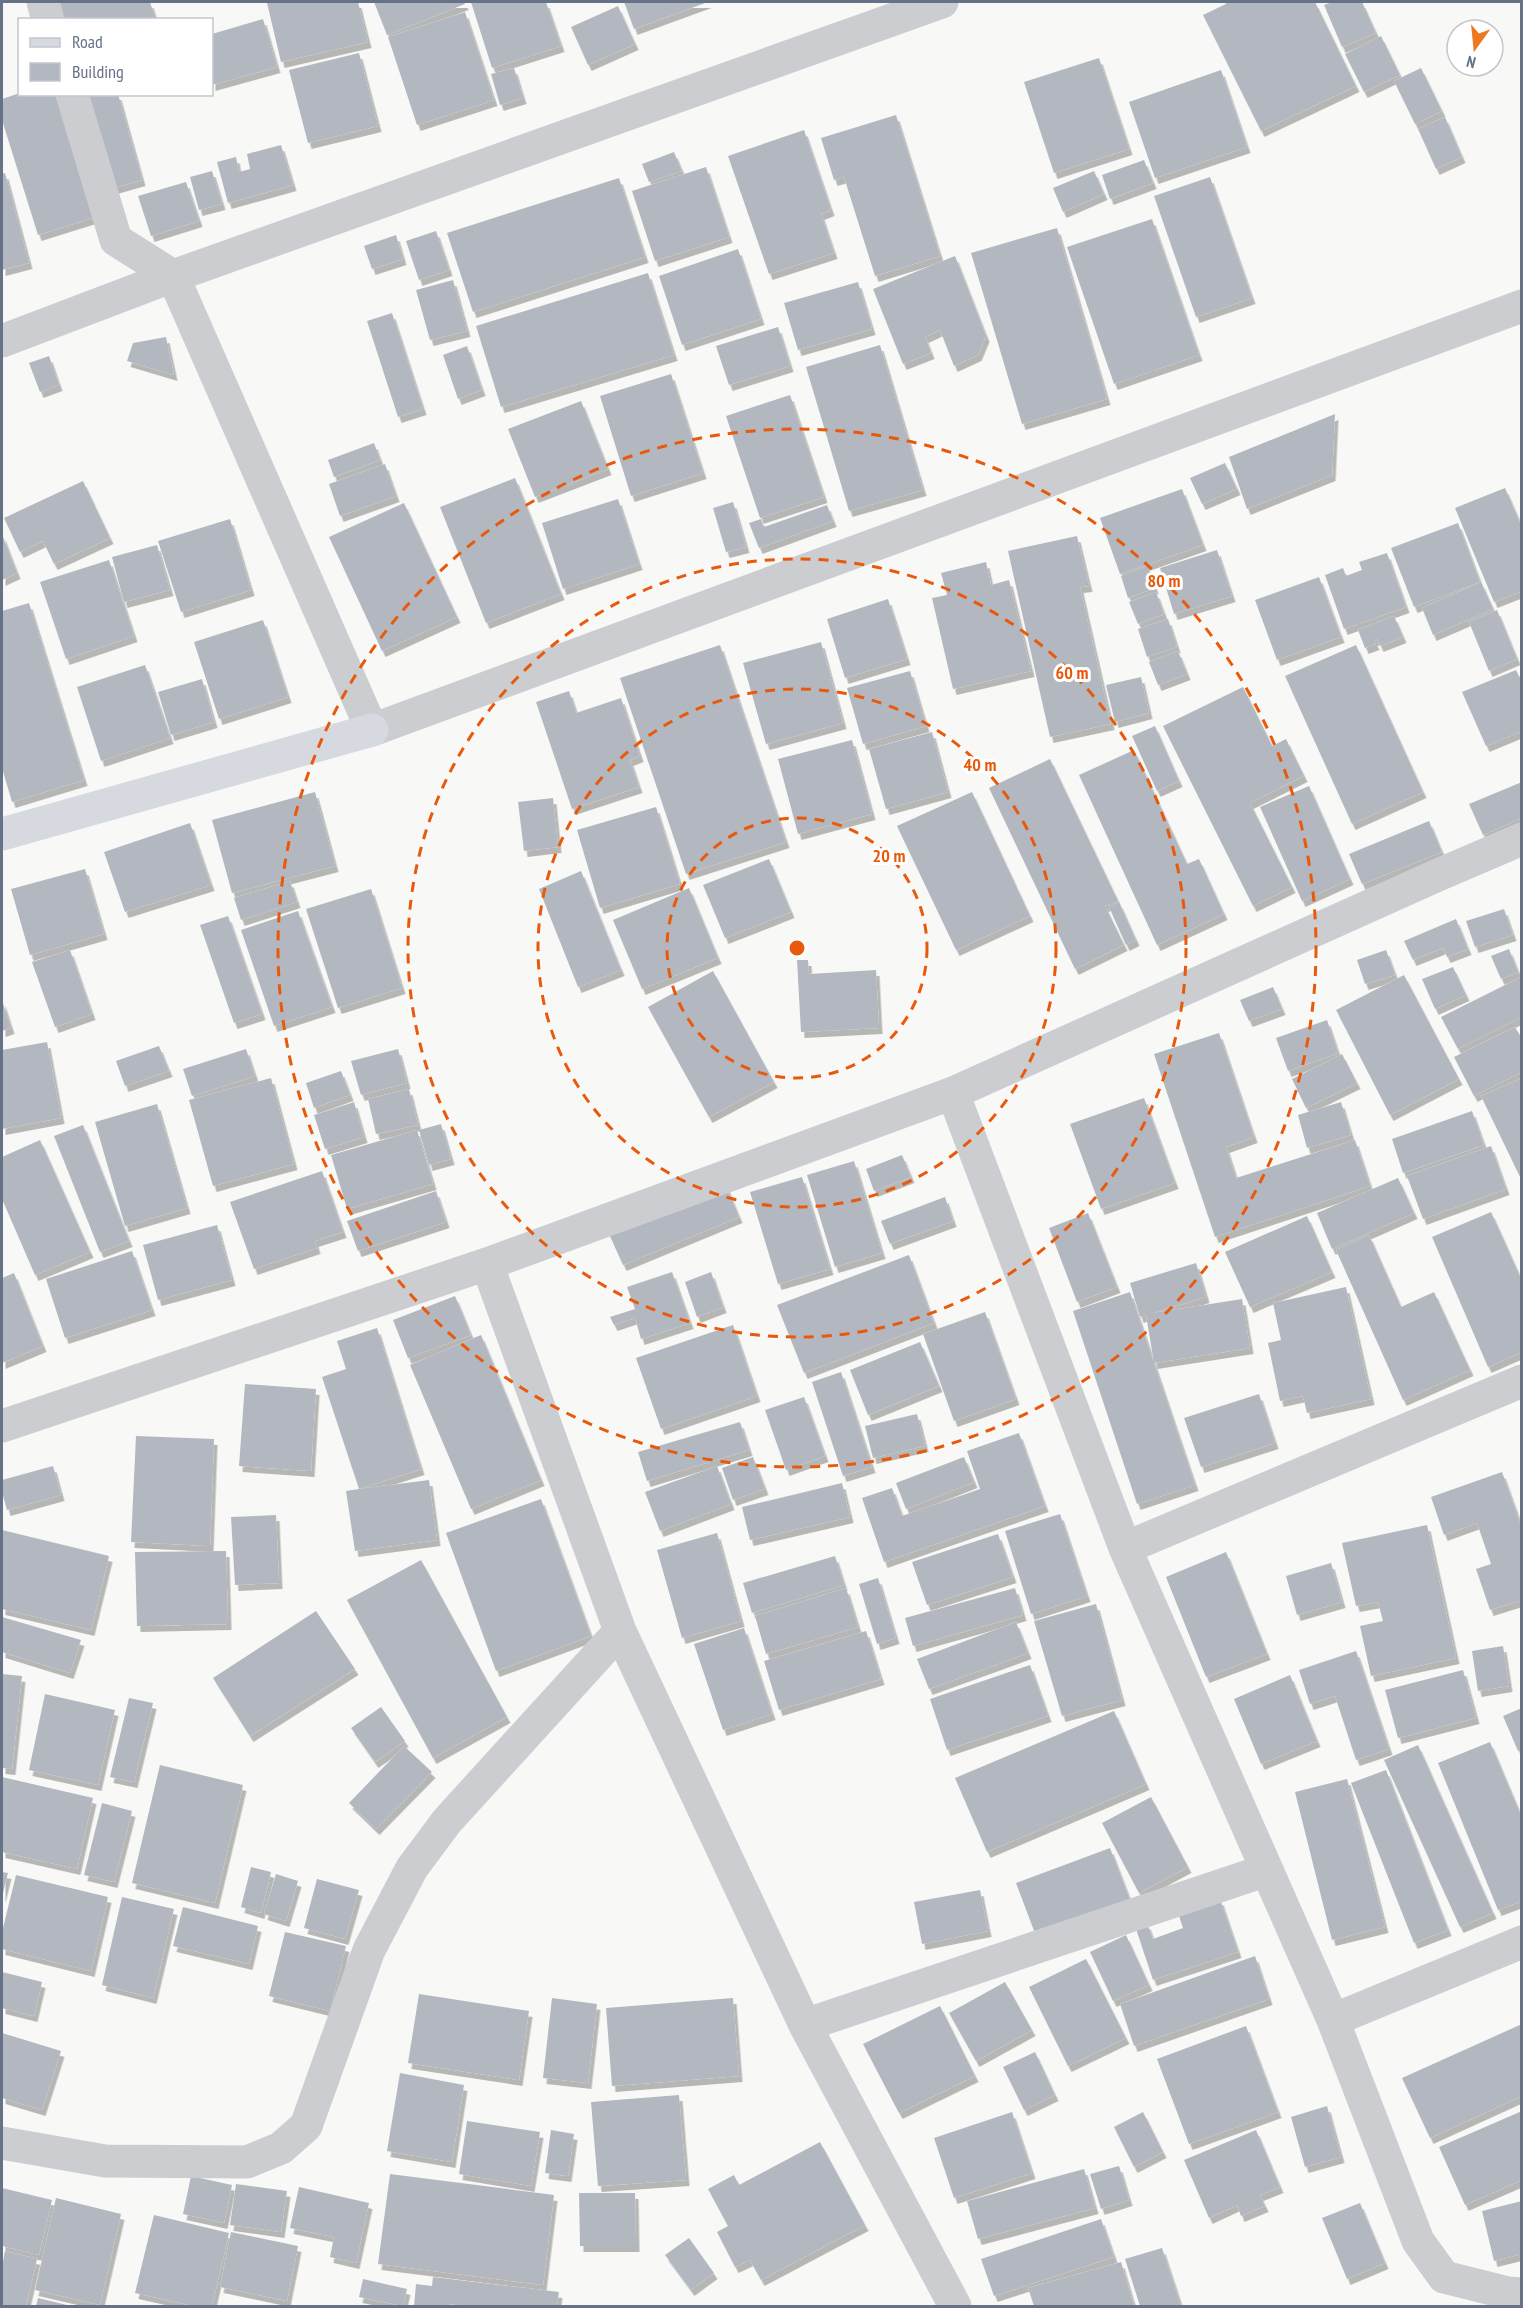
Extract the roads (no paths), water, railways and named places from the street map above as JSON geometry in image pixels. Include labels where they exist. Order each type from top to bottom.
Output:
[{"type":"main road","points":[[2,834],[372,730]]},
{"type":"street","points":[[43,2],[47,18]]},
{"type":"street","points":[[2,341],[173,276],[942,2]]},
{"type":"street","points":[[73,96],[116,240],[173,276],[372,730],[1521,306]]},
{"type":"street","points":[[2,1426],[487,1264],[953,1093],[1521,839]]},
{"type":"street","points":[[953,1093],[1125,1548],[1333,2020],[1418,2241],[1444,2277],[1508,2293],[1521,2294]]},
{"type":"street","points":[[487,1264],[620,1631],[804,2025],[956,2307]]},
{"type":"street","points":[[1125,1548],[1521,1381]]},
{"type":"street","points":[[2,2143],[105,2161],[248,2162],[281,2148],[306,2126],[369,1950],[411,1868],[447,1821],[620,1631]]},
{"type":"street","points":[[804,2025],[1267,1870]]},
{"type":"street","points":[[1333,2020],[1521,1942]]}]
